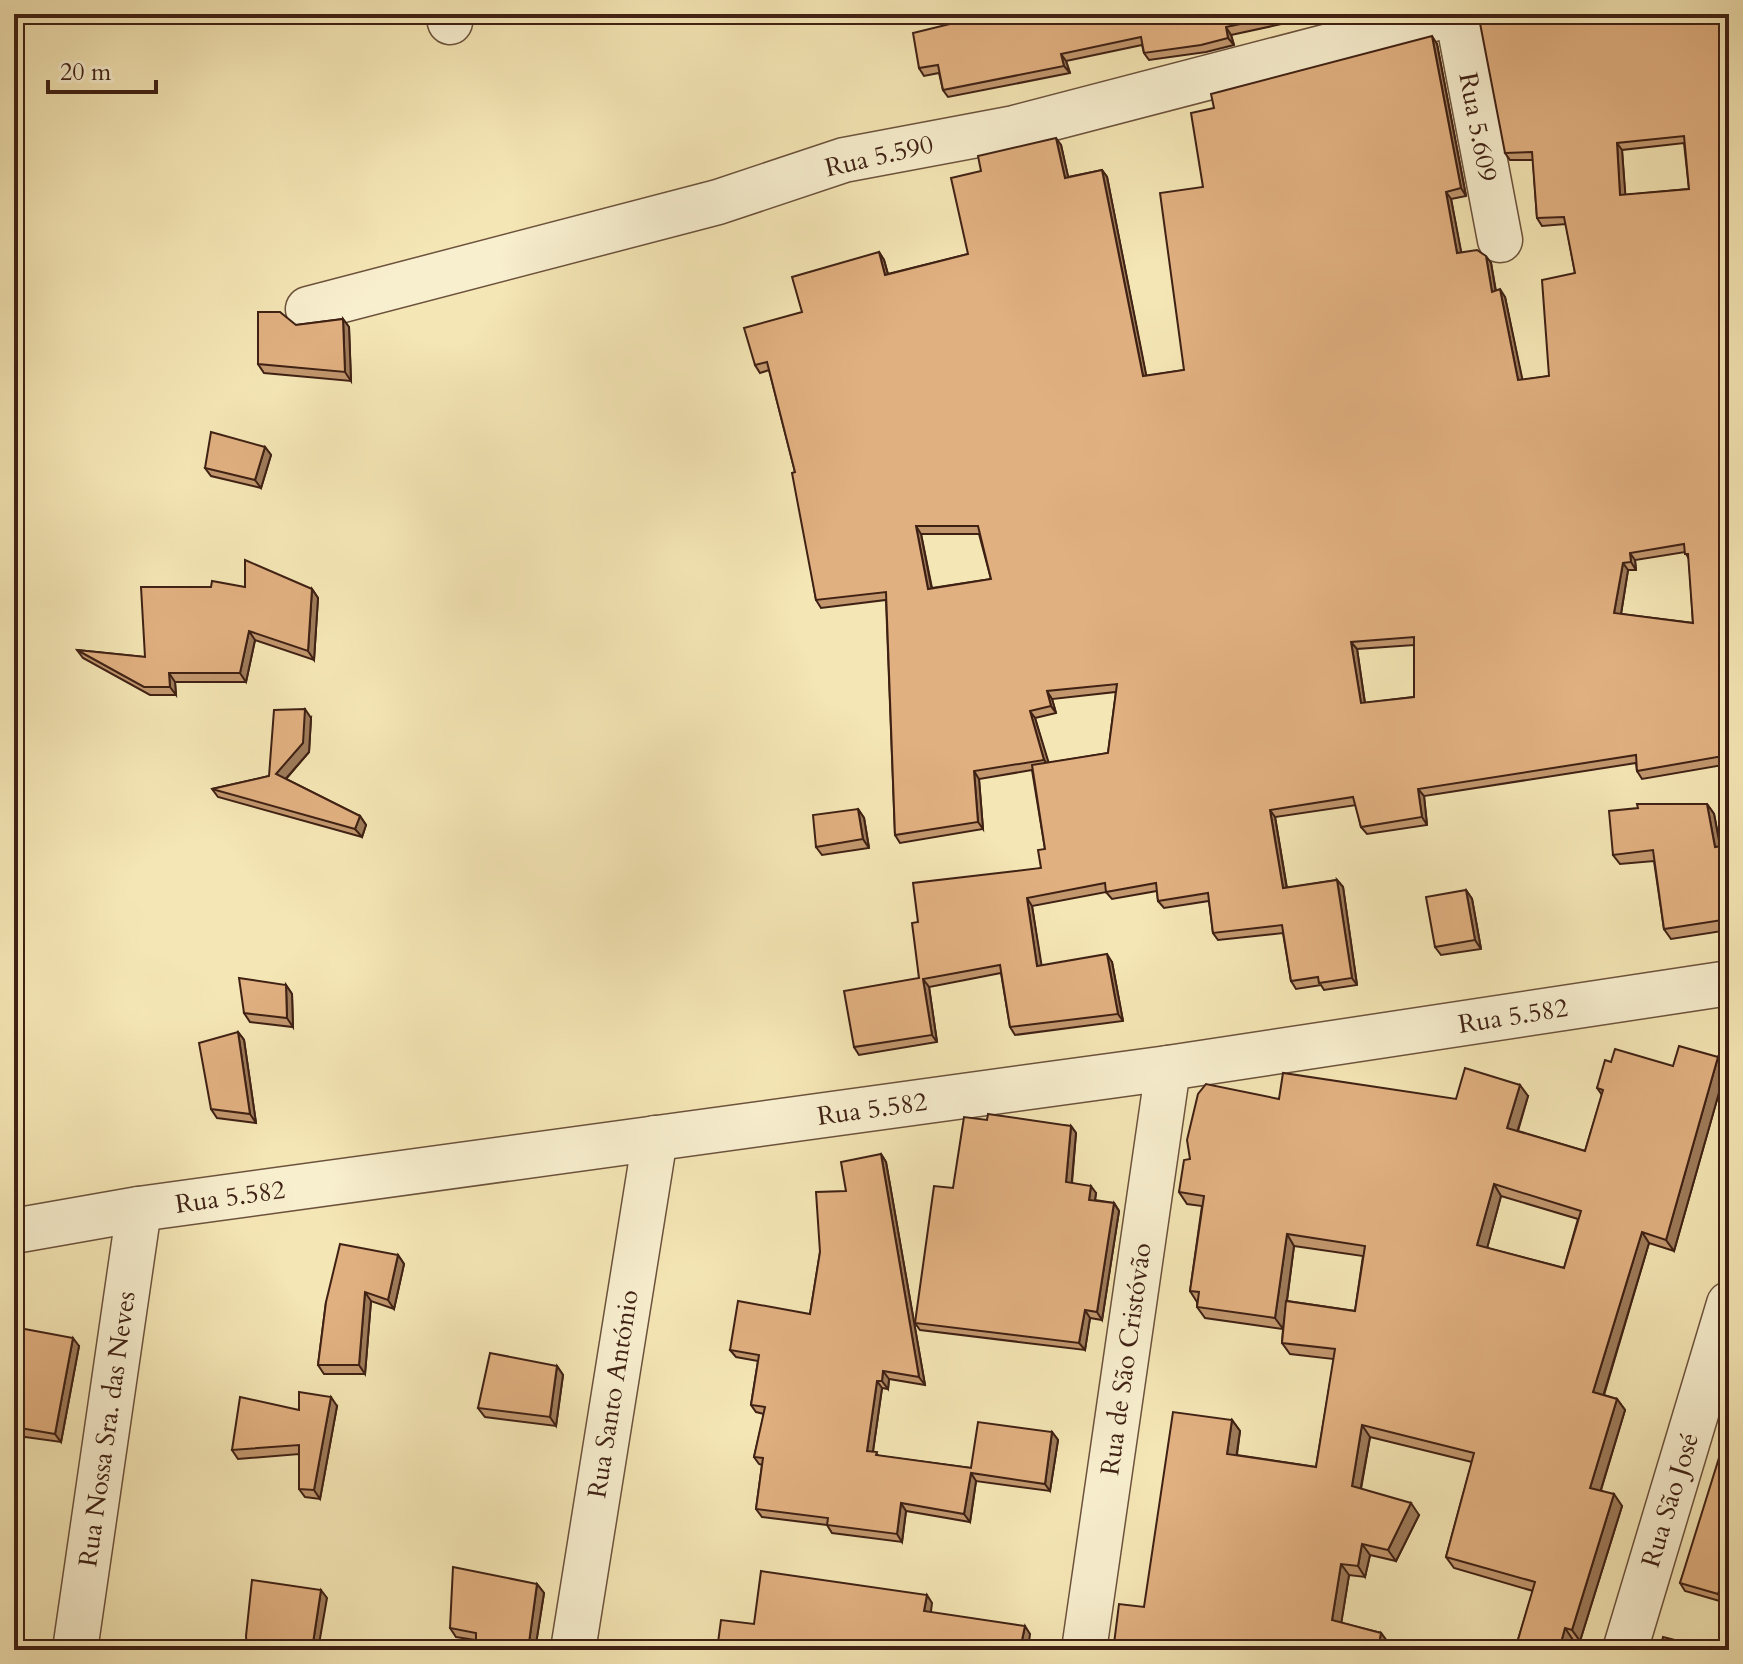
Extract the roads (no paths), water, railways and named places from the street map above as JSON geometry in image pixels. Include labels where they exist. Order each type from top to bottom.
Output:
[{"type":"street","name":"Rua 5.609","points":[[1455,14],[1500,240]]},
{"type":"street","name":"Rua 5.590","points":[[308,309],[718,202],[844,160],[1014,128],[1455,14]]},
{"type":"street","name":"Rua 5.582","points":[[14,1231],[139,1209],[1168,1068],[1729,983]]},
{"type":"street","name":"Rua de São Cristóvão","points":[[1084,1650],[1168,1068]]},
{"type":"street","name":"Rua Santo António","points":[[573,1650],[655,1138]]},
{"type":"street","name":"Rua Nossa Sra. das Neves","points":[[75,1650],[139,1209]]},
{"type":"street","name":"Rua São José","points":[[1625,1650],[1729,1304]]}]
